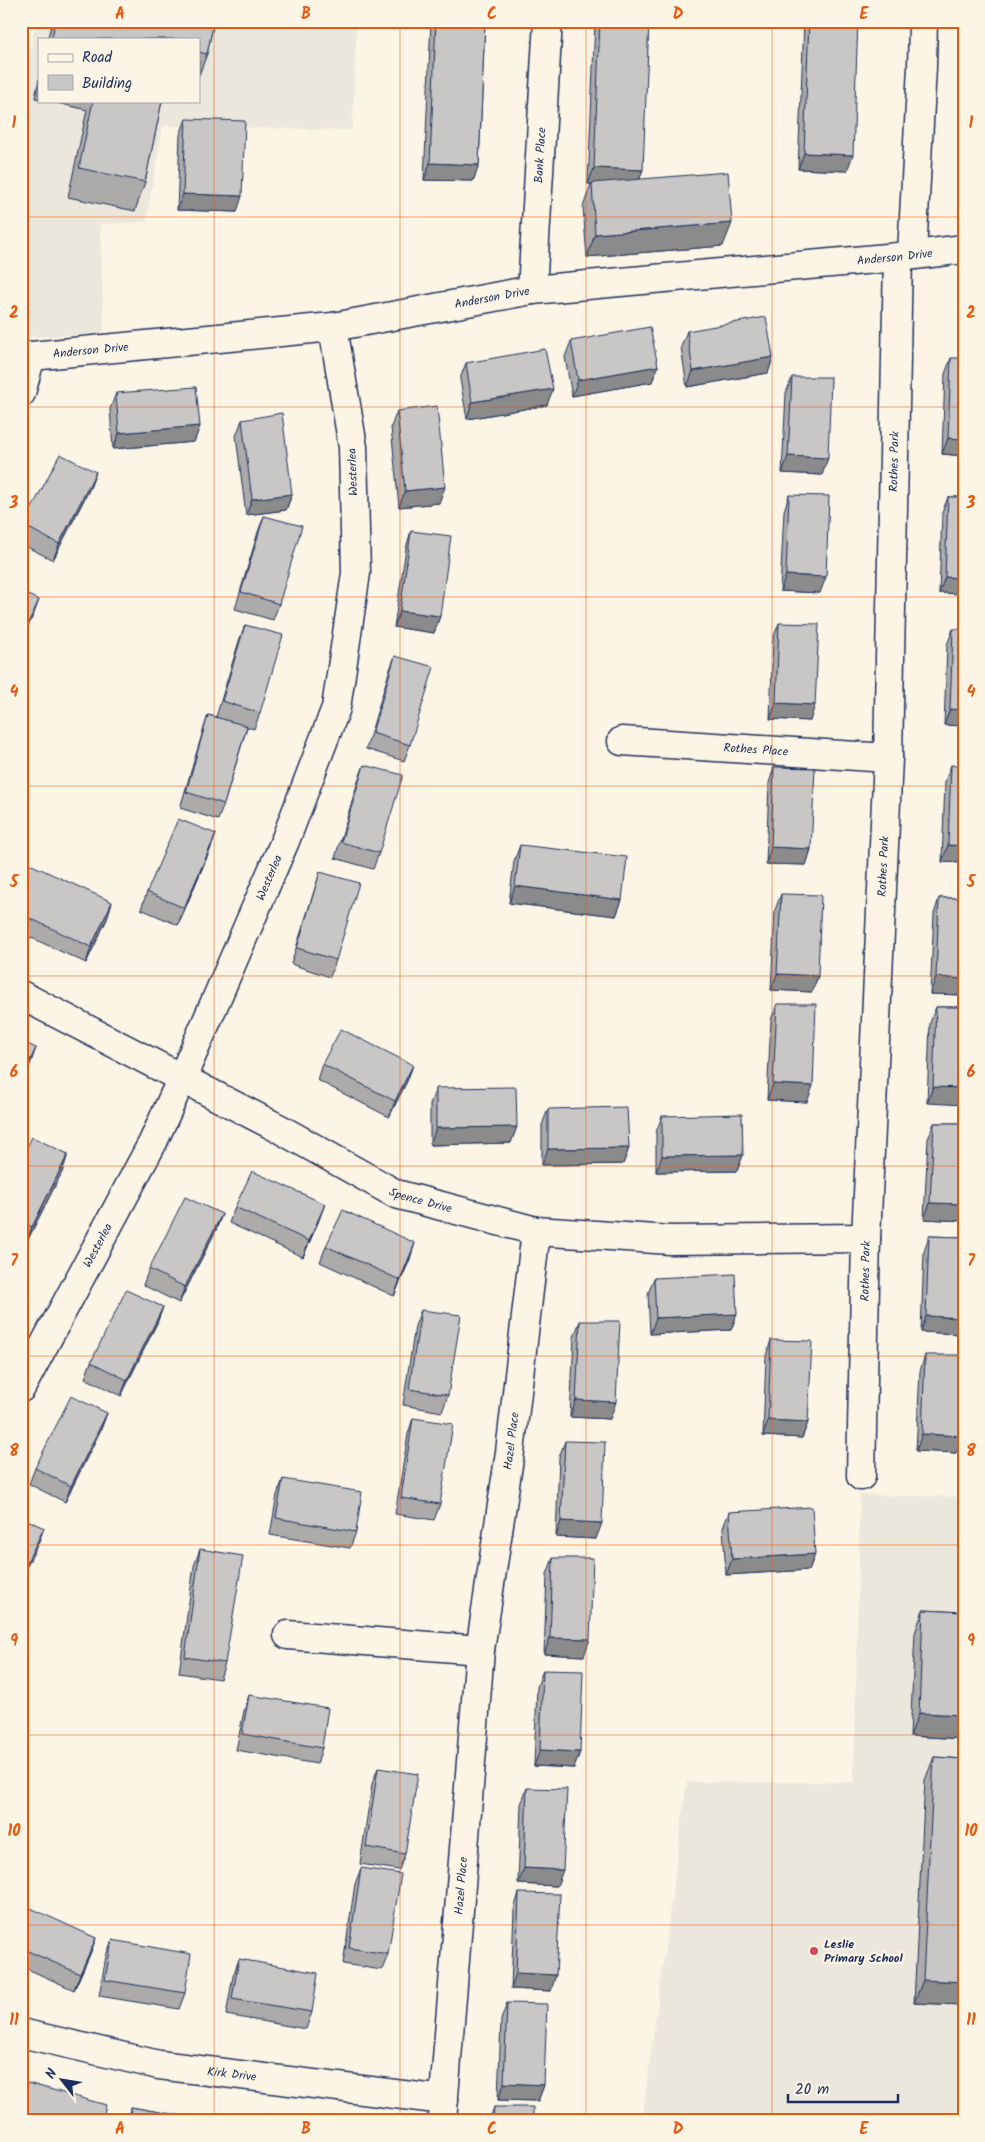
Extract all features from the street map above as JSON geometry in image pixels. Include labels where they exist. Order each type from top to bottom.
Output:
[{"type":"street","name":"Bank Place","points":[[532,290],[548,21]]},
{"type":"street","points":[[905,255],[922,68],[923,21]]},
{"type":"street","name":"Anderson Drive","points":[[26,356],[334,327],[532,290],[964,249]]},
{"type":"street","name":"Rothes Park","points":[[861,1476],[866,1238],[888,758],[905,255]]},
{"type":"street","name":"Westerlea","points":[[21,1388],[152,1142],[182,1078],[285,841],[336,708],[356,573],[353,447],[334,327]]},
{"type":"street","points":[[21,393],[26,356]]},
{"type":"street","name":"Rothes Place","points":[[622,741],[888,758]]},
{"type":"street","name":"Spence Drive","points":[[21,995],[182,1078],[396,1194],[536,1230],[670,1240],[866,1238]]},
{"type":"street","name":"Hazel Place","points":[[443,2111],[480,1650],[510,1452],[536,1230]]},
{"type":"street","points":[[288,1635],[480,1650]]},
{"type":"street","name":"Kirk Drive","points":[[21,2033],[158,2065],[443,2111]]},
{"type":"shaded area","points":[[36,21],[357,21],[352,130],[163,126],[146,222],[100,224],[104,334],[25,337],[21,332],[21,100]]},
{"type":"shaded area","name":"Leslie Primary School","points":[[860,1495],[964,1497],[964,2121],[642,2121],[687,1782],[854,1782]]},
{"type":"building","points":[[55,21],[214,21],[207,54],[200,52],[200,38],[52,38]]},
{"type":"building","points":[[436,21],[485,21],[479,165],[430,163]]},
{"type":"building","points":[[600,21],[649,21],[643,170],[594,168]]},
{"type":"building","points":[[809,21],[858,21],[853,155],[804,153]]},
{"type":"building","points":[[93,102],[162,102],[145,182],[79,168]]},
{"type":"building","points":[[186,119],[245,121],[242,196],[183,194]]},
{"type":"building","points":[[728,172],[732,223],[595,234],[592,183]]},
{"type":"building","points":[[766,317],[773,357],[693,371],[687,331]]},
{"type":"building","points":[[650,327],[658,366],[578,380],[571,341]]},
{"type":"building","points":[[545,349],[553,389],[472,402],[466,363]]},
{"type":"building","points":[[951,358],[964,358],[964,439],[948,438]]},
{"type":"building","points":[[792,377],[831,377],[828,458],[788,456]]},
{"type":"building","points":[[196,387],[200,426],[119,433],[116,393]]},
{"type":"building","points":[[437,406],[445,487],[405,491],[397,411]]},
{"type":"building","points":[[282,413],[292,494],[252,499],[242,420]]},
{"type":"building","points":[[60,454],[96,472],[59,544],[23,525]]},
{"type":"building","points":[[789,495],[829,496],[826,577],[786,575]]},
{"type":"building","points":[[948,497],[964,497],[964,578],[945,577]]},
{"type":"building","points":[[264,516],[302,526],[279,604],[241,592]]},
{"type":"building","points":[[411,531],[451,536],[440,616],[400,611]]},
{"type":"building","points":[[21,592],[39,600],[21,638]]},
{"type":"building","points":[[779,623],[819,624],[815,705],[776,703]]},
{"type":"building","points":[[245,625],[283,635],[260,713],[222,701]]},
{"type":"building","points":[[953,629],[964,629],[964,710],[950,709]]},
{"type":"building","points":[[395,656],[434,667],[410,745],[372,733]]},
{"type":"building","points":[[208,715],[247,726],[224,804],[186,792]]},
{"type":"building","points":[[364,765],[403,775],[379,853],[341,842]]},
{"type":"building","points":[[951,765],[964,766],[964,846],[948,845]]},
{"type":"building","points":[[774,767],[815,768],[811,849],[771,847]]},
{"type":"building","points":[[178,819],[216,834],[184,908],[147,892]]},
{"type":"building","points":[[520,845],[627,857],[622,900],[515,886]]},
{"type":"building","points":[[21,860],[112,902],[91,947],[21,914]]},
{"type":"building","points":[[320,872],[359,883],[336,960],[297,948]]},
{"type":"building","points":[[781,894],[821,895],[818,976],[777,974]]},
{"type":"building","points":[[939,898],[964,898],[964,979],[936,977]]},
{"type":"building","points":[[777,1004],[816,1004],[813,1086],[773,1084]]},
{"type":"building","points":[[936,1007],[964,1007],[964,1088],[933,1087]]},
{"type":"building","points":[[341,1029],[413,1065],[395,1101],[322,1064]]},
{"type":"building","points":[[21,1041],[36,1048],[21,1080]]},
{"type":"building","points":[[516,1087],[517,1127],[436,1128],[436,1088]]},
{"type":"building","points":[[627,1107],[629,1148],[548,1149],[548,1109]]},
{"type":"building","points":[[742,1114],[743,1155],[662,1156],[662,1116]]},
{"type":"building","points":[[934,1123],[964,1123],[964,1204],[930,1203]]},
{"type":"building","points":[[32,1137],[68,1154],[32,1227],[21,1221],[21,1159]]},
{"type":"building","points":[[252,1171],[325,1204],[309,1241],[235,1207]]},
{"type":"building","points":[[185,1197],[222,1214],[185,1287],[149,1269]]},
{"type":"building","points":[[343,1210],[415,1243],[400,1280],[326,1246]]},
{"type":"building","points":[[929,1236],[964,1237],[964,1318],[926,1316]]},
{"type":"building","points":[[735,1274],[737,1314],[656,1318],[654,1278]]},
{"type":"building","points":[[126,1290],[163,1307],[127,1380],[91,1362]]},
{"type":"building","points":[[421,1310],[461,1315],[448,1395],[409,1389]]},
{"type":"building","points":[[580,1321],[620,1321],[616,1402],[576,1400]]},
{"type":"building","points":[[771,1340],[812,1341],[808,1422],[768,1420]]},
{"type":"building","points":[[925,1355],[964,1355],[962,1436],[922,1434]]},
{"type":"building","points":[[71,1396],[107,1413],[71,1486],[35,1468]]},
{"type":"building","points":[[413,1418],[453,1424],[440,1504],[401,1498]]},
{"type":"building","points":[[565,1441],[605,1442],[602,1523],[561,1521]]},
{"type":"building","points":[[283,1479],[362,1492],[356,1532],[276,1518]]},
{"type":"building","points":[[812,1507],[815,1554],[732,1559],[729,1512]]},
{"type":"building","points":[[21,1517],[44,1528],[21,1574]]},
{"type":"building","points":[[200,1549],[243,1556],[225,1663],[185,1657]]},
{"type":"building","points":[[553,1558],[593,1558],[590,1639],[550,1638]]},
{"type":"building","points":[[923,1610],[964,1612],[964,1715],[919,1713]]},
{"type":"building","points":[[543,1670],[583,1671],[580,1752],[540,1750]]},
{"type":"building","points":[[249,1695],[328,1708],[322,1748],[242,1734]]},
{"type":"building","points":[[934,1757],[964,1759],[964,1982],[923,1980]]},
{"type":"building","points":[[378,1768],[418,1774],[405,1854],[366,1847]]},
{"type":"building","points":[[527,1788],[567,1789],[563,1870],[524,1868]]},
{"type":"building","points":[[361,1868],[401,1874],[388,1954],[349,1948]]},
{"type":"building","points":[[519,1893],[560,1894],[556,1975],[516,1973]]},
{"type":"building","points":[[24,1905],[96,1938],[80,1974],[21,1948],[21,1910]]},
{"type":"building","points":[[112,1940],[191,1954],[185,1993],[105,1980]]},
{"type":"building","points":[[239,1959],[318,1973],[312,2012],[232,1999]]},
{"type":"building","points":[[507,2003],[547,2004],[544,2085],[504,2083]]},
{"type":"building","points":[[28,2083],[106,2105],[102,2121],[21,2121],[21,2109]]},
{"type":"building","points":[[131,2107],[210,2121],[129,2121]]},
{"type":"building","points":[[494,2107],[533,2107],[533,2121],[493,2121]]},
{"type":"building","points":[[246,2116],[264,2121],[245,2121]]},
{"type":"place","name":"Leslie Primary School","points":[[814,1951]]}]
